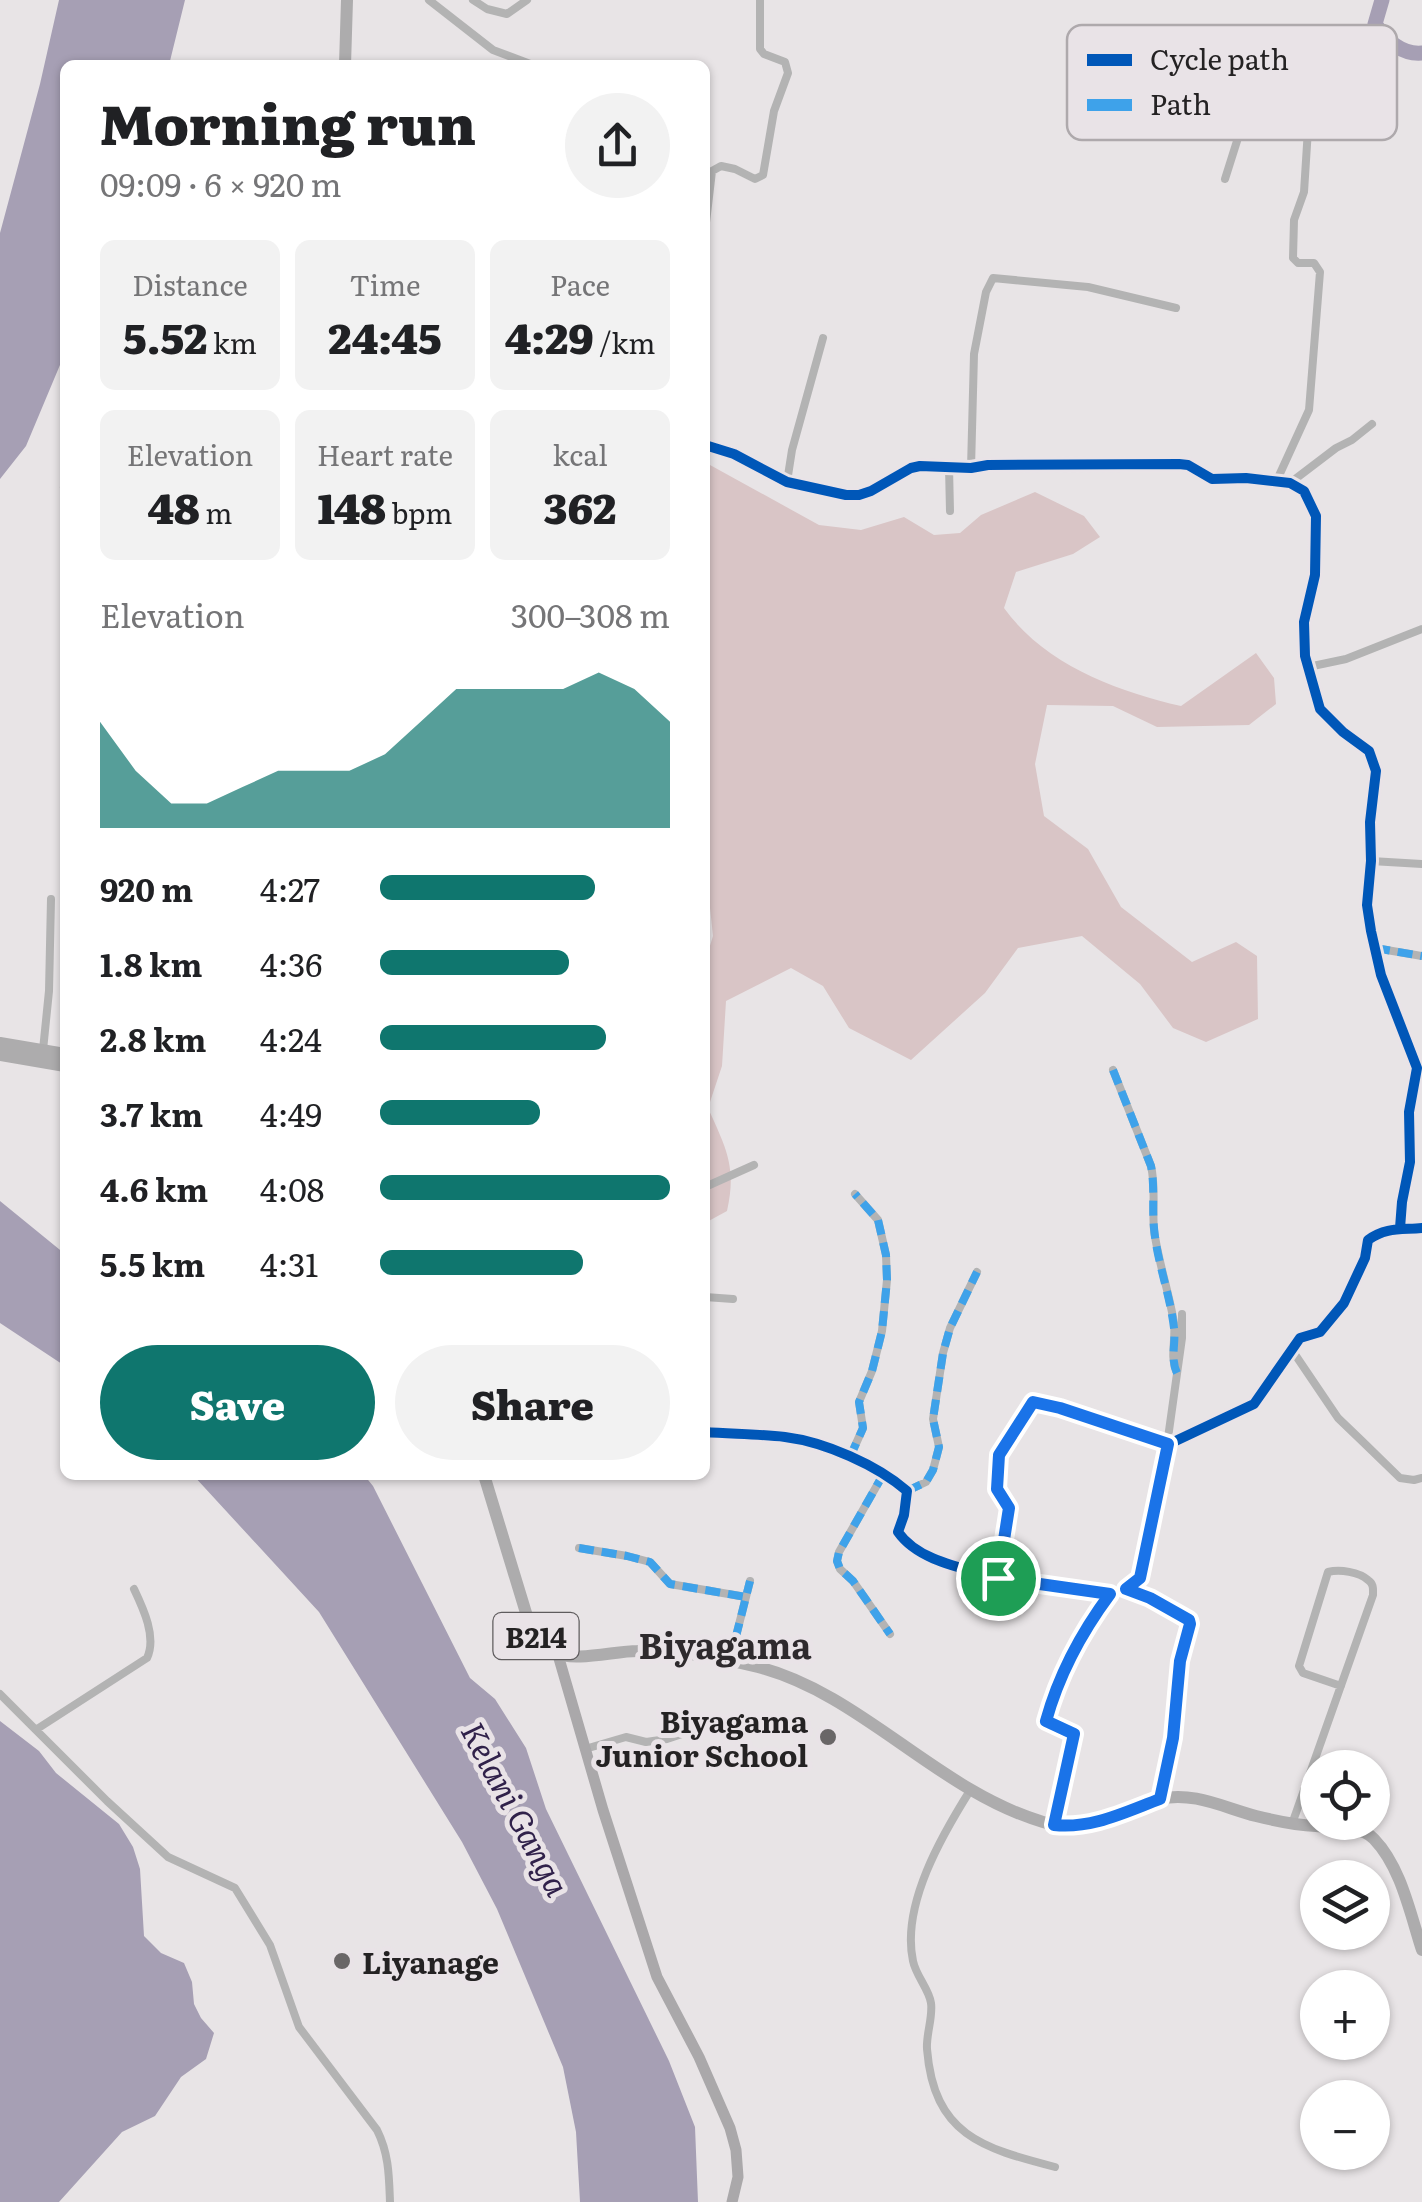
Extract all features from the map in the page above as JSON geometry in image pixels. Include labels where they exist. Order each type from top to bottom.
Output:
[{"type":"main road","points":[[345,60],[347,0]]},
{"type":"main road","points":[[0,1044],[60,1053]]},
{"type":"main road","points":[[0,1056],[60,1065]]},
{"type":"main road","name":"B214","points":[[484,1480],[530,1626],[539,1642],[558,1655],[655,1651],[730,1660],[782,1674],[809,1686],[970,1789],[1016,1813],[1054,1825],[1093,1823],[1160,1799],[1200,1799],[1292,1824],[1362,1832],[1374,1839],[1391,1861],[1422,1950]]},
{"type":"main road","points":[[558,1655],[657,1977],[730,2128],[738,2177],[732,2202]]},
{"type":"street","points":[[429,0],[493,50],[520,60]]},
{"type":"street","points":[[473,0],[507,14],[528,0]]},
{"type":"street","points":[[710,189],[712,172],[722,166],[755,179],[763,175],[774,110],[788,66],[760,49],[760,0]]},
{"type":"street","points":[[1225,179],[1237,140]]},
{"type":"street","points":[[1277,480],[1309,410],[1320,272],[1314,263],[1298,263],[1294,258],[1294,220],[1304,192],[1307,140]]},
{"type":"street","points":[[971,468],[974,354],[986,292],[993,278],[1088,288],[1176,308]]},
{"type":"street","points":[[787,482],[822,338]]},
{"type":"street","points":[[1290,482],[1372,424]]},
{"type":"street","points":[[710,447],[734,454],[787,482],[823,492],[860,495],[911,468],[1022,464],[1179,464],[1212,479],[1277,480],[1290,482],[1304,491],[1316,516],[1315,575],[1304,622],[1305,656],[1320,709],[1369,751],[1376,771],[1367,905],[1380,974],[1418,1068],[1409,1112],[1410,1162],[1400,1228]]},
{"type":"street","points":[[949,467],[950,511]]},
{"type":"street","points":[[1308,667],[1346,659],[1422,629]]},
{"type":"street","points":[[1371,861],[1422,864]]},
{"type":"street","points":[[44,1050],[51,899]]},
{"type":"street","points":[[1375,948],[1422,956]]},
{"type":"street","points":[[1114,1070],[1154,1178],[1154,1229],[1173,1321],[1173,1365],[1177,1373]]},
{"type":"street","points":[[710,1185],[754,1165]]},
{"type":"street","points":[[850,1457],[863,1428],[859,1402],[882,1331],[887,1280],[878,1220],[855,1194]]},
{"type":"street","points":[[998,1578],[1009,1508],[997,1489],[999,1455],[1033,1402],[1168,1444],[1254,1404],[1300,1338],[1320,1332],[1344,1304],[1365,1258],[1368,1240],[1378,1233],[1400,1228],[1422,1228]]},
{"type":"street","points":[[907,1491],[926,1482],[934,1470],[939,1448],[933,1419],[943,1352],[977,1272]]},
{"type":"street","points":[[710,1297],[733,1299]]},
{"type":"street","points":[[907,1491],[898,1532],[923,1553],[998,1578],[1110,1594],[1126,1589],[1140,1578],[1168,1444],[1182,1314]]},
{"type":"street","points":[[1292,1350],[1338,1418],[1400,1478],[1422,1478]]},
{"type":"street","points":[[710,1432],[809,1442],[884,1473],[907,1491]]},
{"type":"street","points":[[884,1473],[837,1561],[890,1634]]},
{"type":"street","points":[[580,1548],[650,1562],[670,1584],[746,1597]]},
{"type":"street","points":[[1292,1824],[1341,1686],[1373,1595],[1369,1580],[1340,1568],[1328,1572],[1299,1666],[1303,1673],[1341,1686]]},
{"type":"street","points":[[730,1660],[750,1581]]},
{"type":"street","points":[[38,1730],[147,1658],[151,1640],[134,1589]]},
{"type":"street","points":[[1126,1589],[1150,1598],[1190,1624],[1180,1661],[1173,1738],[1160,1799]]},
{"type":"street","points":[[1054,1825],[1074,1734],[1046,1721],[1054,1693],[1084,1629],[1110,1594]]},
{"type":"street","points":[[0,1694],[168,1857],[235,1888],[270,1945],[299,2027],[384,2144],[390,2202]]},
{"type":"street","points":[[585,1749],[626,1736],[646,1742],[667,1739],[706,1726]]},
{"type":"street","points":[[970,1789],[930,1862],[910,1940],[913,1964],[931,2003],[926,2033],[930,2075],[946,2115],[962,2132],[1012,2156],[1056,2168]]},
{"type":"shaded area","points":[[710,465],[819,525],[861,530],[904,517],[934,535],[960,533],[981,515],[1035,492],[1084,516],[1100,537],[1073,554],[1016,572],[1004,608],[1039,645],[1107,683],[1181,706],[1256,653],[1274,678],[1276,704],[1249,725],[1157,727],[1113,706],[1047,705],[1035,764],[1044,816],[1088,849],[1121,907],[1192,962],[1236,942],[1257,956],[1258,1019],[1206,1042],[1173,1028],[1140,984],[1082,936],[1018,948],[985,993],[911,1060],[849,1028],[823,986],[791,968],[726,1001],[722,1066],[710,1102]]},
{"type":"shaded area","points":[[710,1112],[728,1158],[731,1182],[727,1211],[710,1220]]},
{"type":"water","points":[[59,0],[185,0],[170,60],[60,60],[60,365],[26,446],[0,479],[0,233]]},
{"type":"water","points":[[0,1201],[60,1250],[60,1363],[0,1323]]},
{"type":"water","name":"Kelani Ganga","points":[[198,1480],[368,1480],[373,1486],[470,1678],[495,1699],[526,1748],[546,1809],[669,2061],[695,2127],[698,2202],[580,2202],[576,2132],[563,2067],[497,1909],[462,1842],[319,1612]]},
{"type":"water","points":[[0,1721],[119,1824],[140,1869],[144,1936],[161,1953],[184,1963],[192,1982],[194,2004],[214,2033],[206,2059],[181,2077],[155,2116],[122,2132],[59,2202],[0,2202]]},
{"type":"waterway","points":[[1376,25],[1382,0]]},
{"type":"waterway","points":[[1397,46],[1422,53]]},
{"type":"marked path","points":[[1375,948],[1422,956]]},
{"type":"marked path","points":[[1113,1070],[1151,1166],[1153,1220],[1172,1315],[1177,1373]]},
{"type":"marked path","points":[[850,1457],[863,1428],[859,1402],[882,1331],[887,1280],[878,1220],[855,1194]]},
{"type":"marked path","points":[[907,1491],[926,1482],[933,1470],[939,1447],[933,1419],[943,1353],[950,1328],[977,1272]]},
{"type":"marked path","points":[[884,1473],[837,1561],[890,1634]]},
{"type":"marked path","points":[[579,1548],[650,1562],[670,1584],[746,1597]]},
{"type":"marked path","points":[[730,1660],[750,1581]]},
{"type":"cycle path","points":[[710,447],[734,454],[787,482],[846,495],[871,491],[920,466],[988,465],[1179,464],[1212,479],[1290,483],[1304,491],[1316,516],[1315,575],[1304,622],[1305,656],[1320,709],[1369,751],[1376,771],[1367,905],[1381,975],[1417,1068],[1409,1112],[1410,1162],[1400,1228]]},
{"type":"cycle path","points":[[710,1432],[800,1440],[866,1464],[907,1491],[898,1532],[907,1542],[930,1557],[998,1578],[1009,1508],[997,1489],[999,1455],[1033,1402],[1167,1445],[1254,1404],[1300,1338],[1320,1332],[1344,1303],[1365,1258],[1368,1240],[1387,1231],[1422,1228]]},
{"type":"place","name":"Biyagama Junior School","points":[[828,1737]]},
{"type":"place","name":"Liyanage","points":[[342,1961]]},
{"type":"district","name":"Biyagama","points":[[725,1644]]},
{"type":"route","points":[[1033,1402],[1168,1444],[1140,1578],[1126,1589],[1150,1598],[1190,1624],[1180,1661],[1173,1738],[1160,1799],[1082,1826],[1054,1825],[1074,1734],[1046,1721],[1054,1693],[1084,1629],[1110,1594],[998,1578],[1009,1508],[997,1489],[999,1455],[1033,1402]]}]
